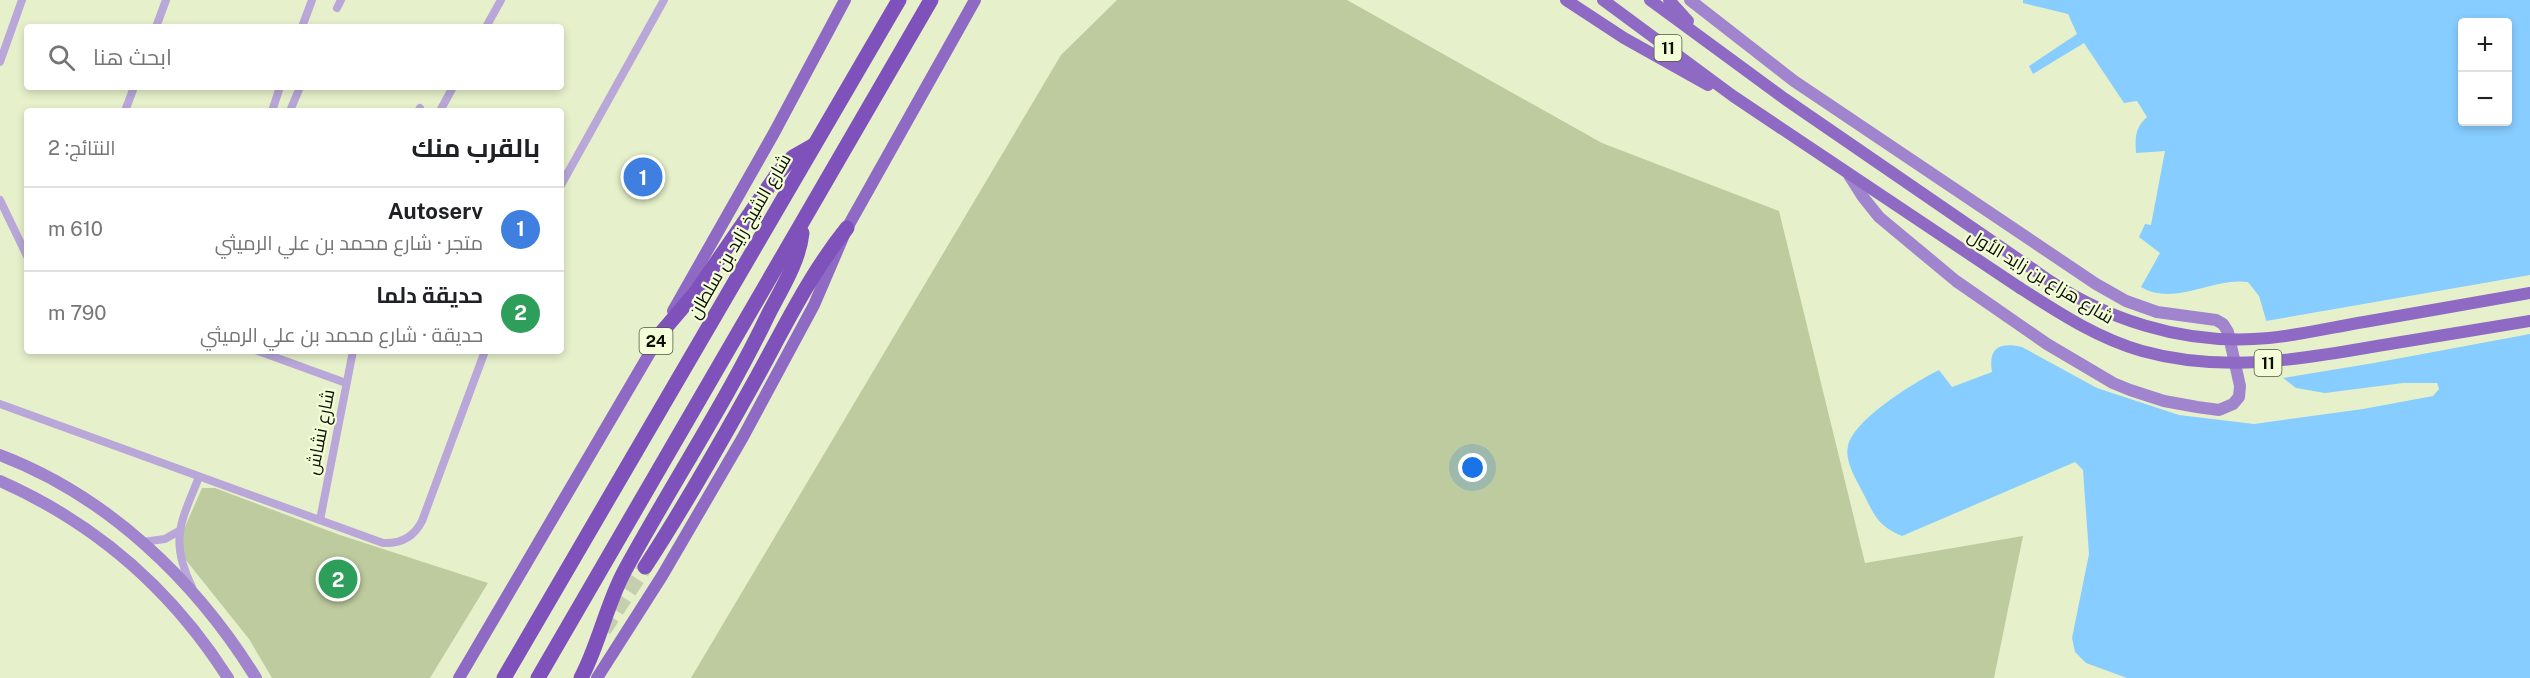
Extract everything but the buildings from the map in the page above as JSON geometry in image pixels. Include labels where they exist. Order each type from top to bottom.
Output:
[{"type":"highway","name":"شارع الشيخ زايد بن سلطان","points":[[504,678],[899,0]]},
{"type":"highway","points":[[538,678],[931,0]]},
{"type":"highway","points":[[661,333],[688,304],[778,173],[802,150],[814,145]]},
{"type":"highway","points":[[581,678],[593,653],[617,587],[723,402],[782,288],[797,251],[802,222]]},
{"type":"highway","points":[[645,567],[677,519],[709,464],[810,280],[847,228]]},
{"type":"main road","name":"شارع الشيخ زايد بن سلطان","points":[[459,678],[661,333],[774,133],[845,0]]},
{"type":"main road","points":[[597,678],[662,576],[743,437],[814,305],[847,228],[975,0]]},
{"type":"main road","points":[[1566,0],[1677,70],[1733,96]]},
{"type":"main road","name":"شارع هزاع بن زايد الأول","points":[[1603,0],[1733,96],[2020,288],[2085,328],[2122,344],[2180,359],[2221,364],[2284,361],[2530,321]]},
{"type":"main road","name":"شارع هزاع بن زايد الأول","points":[[1650,0],[1785,99],[2068,293],[2124,319],[2183,335],[2227,339],[2293,335],[2530,293]]},
{"type":"main road","points":[[1669,0],[1702,38]]},
{"type":"street","points":[[0,62],[22,0]]},
{"type":"street","points":[[157,24],[166,0]]},
{"type":"street","points":[[303,24],[312,0]]},
{"type":"street","points":[[488,24],[501,0]]},
{"type":"street","points":[[564,180],[664,0]]},
{"type":"street","points":[[1690,0],[1759,55],[1822,100],[2111,293],[2157,312],[2216,320],[2223,324],[2229,332],[2240,386],[2239,397],[2230,407],[2219,410],[2181,405],[2130,390],[2088,369],[1988,304],[1898,235],[1871,208],[1850,175]]},
{"type":"street","points":[[126,108],[133,90]]},
{"type":"street","points":[[273,108],[279,90]]},
{"type":"street","points":[[291,108],[299,90]]},
{"type":"street","points":[[442,108],[451,90]]},
{"type":"street","points":[[0,200],[24,250]]},
{"type":"street","points":[[266,354],[346,383]]},
{"type":"street","name":"شارع نشاش","points":[[320,520],[352,354]]},
{"type":"street","points":[[0,404],[383,543],[404,540],[415,532],[422,521],[483,354]]},
{"type":"street","points":[[0,455],[45,475],[73,492],[142,542],[195,594],[219,622],[256,678]]},
{"type":"street","points":[[195,594],[181,565],[178,542],[179,531],[199,477]]},
{"type":"street","points":[[0,481],[69,517],[125,559],[159,589],[196,630],[228,678]]},
{"type":"street","points":[[142,542],[158,541],[179,531]]},
{"type":"green space","points":[[1117,0],[1347,0],[1602,143],[1779,211],[1865,563],[2023,536],[1994,678],[691,678],[1061,55]]},
{"type":"green space","points":[[202,488],[215,488],[340,535],[488,583],[430,678],[272,678],[249,639],[185,559],[181,536]]},
{"type":"water","points":[[2023,0],[2530,0],[2530,678],[2127,678],[2086,663],[2075,652],[2072,638],[2089,554],[2083,470],[2075,462],[1902,536],[1887,528],[1878,519],[1849,464],[1847,452],[1853,435],[1861,424],[1887,402],[1939,370],[1952,387],[1992,372],[1992,357],[2001,346],[2022,347],[2097,388],[2179,415],[2254,424],[2363,409],[2433,396],[2439,389],[2437,383],[2403,383],[2325,393],[2296,388],[2283,378],[2259,296],[2248,282],[2221,283],[2167,294],[2141,287],[2160,253],[2139,237],[2145,224],[2151,225],[2165,151],[2136,153],[2137,133],[2147,117],[2137,101],[2124,103],[2084,43],[2033,74],[2029,66],[2077,34],[2068,14],[2023,3]]},
{"type":"pier","points":[[2530,275],[2530,334],[2374,363],[2283,378],[2266,321]]},
{"type":"tunnel","points":[[604,630],[645,567]]},
{"type":"place","name":"Autoserv","points":[[643,177]]},
{"type":"place","name":"حديقة دلما","points":[[338,579]]}]
